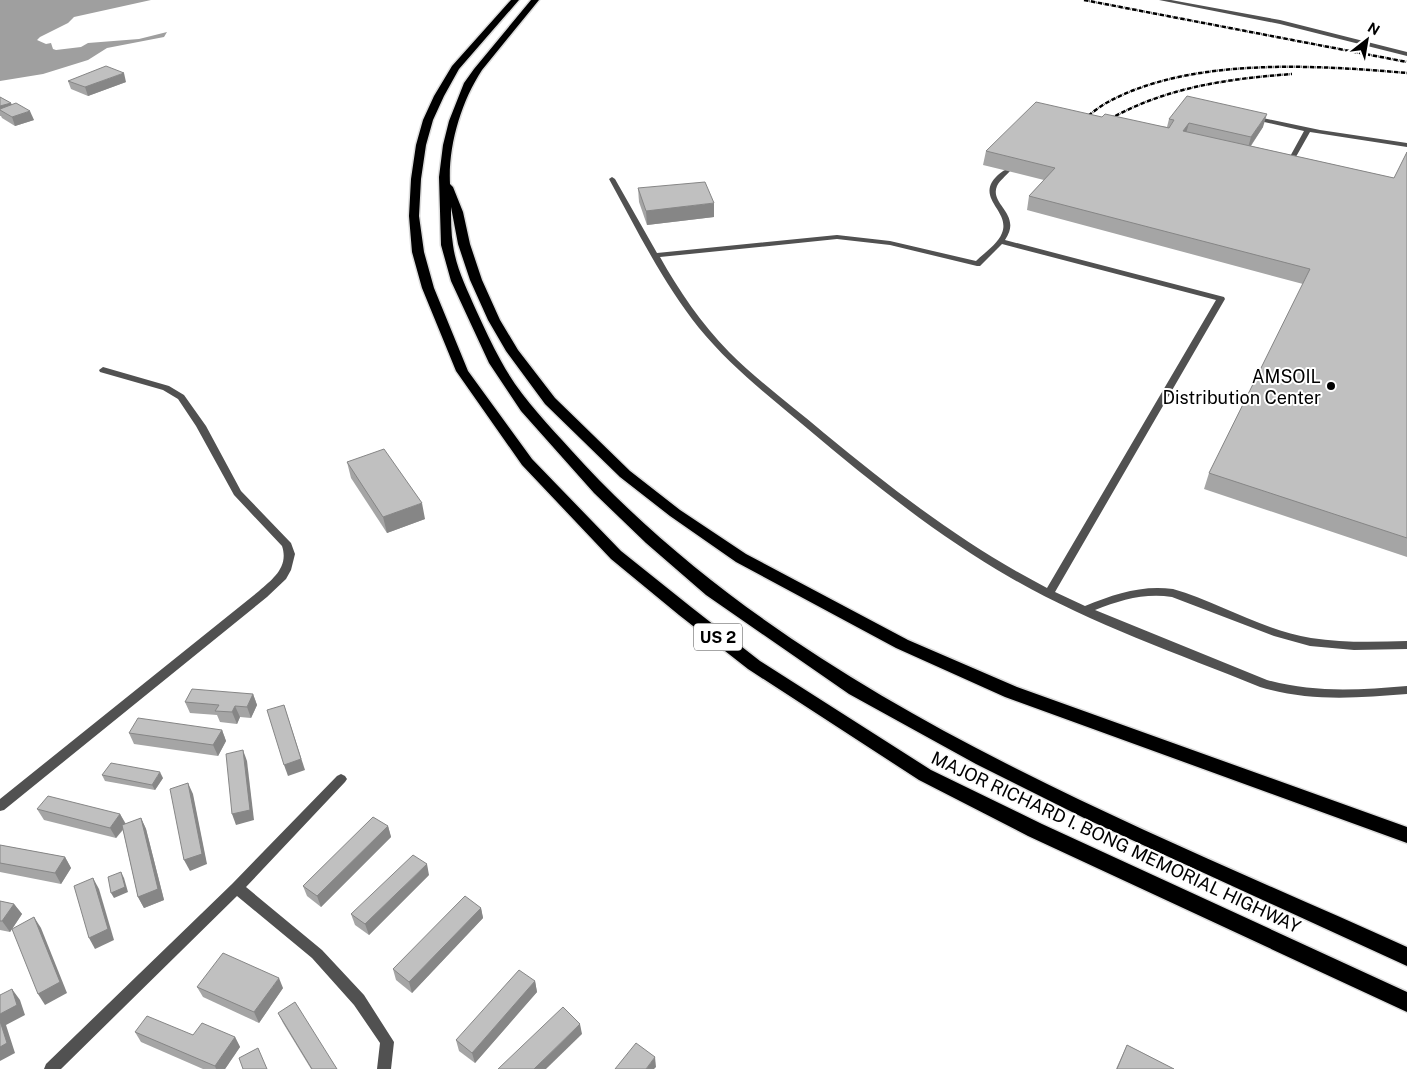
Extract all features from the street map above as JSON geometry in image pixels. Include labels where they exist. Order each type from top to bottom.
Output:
[{"type":"highway","name":"MAJOR RICHARD I. BONG MEMORIAL HIGHWAY","points":[[515,0],[455,68],[439,96],[428,120],[421,145],[416,179],[414,216],[421,261],[428,288],[462,371],[527,462],[616,554],[685,611],[754,665],[925,775],[1035,830],[1407,1002]]},
{"type":"highway","name":"MAJOR RICHARD I. BONG MEMORIAL HIGHWAY","points":[[535,0],[469,83],[454,120],[448,145],[444,177],[447,245],[456,281],[495,363],[526,408],[599,490],[651,539],[712,590],[855,689],[982,759],[1091,813],[1407,957]]},
{"type":"highway","points":[[444,177],[458,212],[464,244],[476,280],[494,320],[512,351],[550,400],[625,474],[675,513],[734,553],[826,605],[902,644],[1011,692],[1407,835]]},
{"type":"lane","points":[[1162,0],[1280,22],[1407,54]]},
{"type":"lane","points":[[1246,116],[1308,130],[1407,145]]},
{"type":"lane","points":[[1290,162],[1308,130]]},
{"type":"lane","points":[[656,255],[837,237],[896,243],[977,264],[1006,231],[1006,223],[992,194],[992,188],[994,183],[1007,171]]},
{"type":"lane","points":[[612,179],[656,255],[699,322],[717,344],[749,374],[848,458],[920,513],[987,560],[1049,594],[1264,684],[1285,691],[1310,695],[1342,695],[1407,690]]},
{"type":"lane","points":[[999,241],[1221,299],[1049,594]]},
{"type":"lane","points":[[0,806],[263,594],[282,576],[289,563],[287,545],[237,493],[201,426],[181,397],[162,387],[103,370]]},
{"type":"lane","points":[[1086,610],[1133,592],[1154,590],[1173,593],[1278,633],[1310,642],[1354,646],[1407,645]]},
{"type":"lane","points":[[50,1069],[237,888],[341,779]]},
{"type":"lane","points":[[237,888],[317,954],[359,1000],[387,1042],[384,1069]]},
{"type":"shaded area","points":[[0,0],[151,0],[74,17],[68,23],[37,40],[46,44],[51,43],[53,49],[56,50],[81,47],[88,43],[139,39],[167,32],[164,37],[107,48],[88,60],[43,74],[0,81]]},
{"type":"building","points":[[106,66],[124,73],[85,87],[68,81]]},
{"type":"building","name":"AMSOIL Distribution Center","points":[[1187,96],[1267,114],[1251,137],[1189,123],[1183,131],[1394,178],[1407,152],[1407,538],[1209,473],[1310,269],[1029,196],[1055,168],[986,151],[1036,102],[1102,117],[1105,114],[1169,128],[1174,120],[1169,119]]},
{"type":"building","points":[[0,97],[11,103],[0,106]]},
{"type":"building","points":[[16,103],[30,111],[12,117],[0,110],[0,109]]},
{"type":"building","points":[[705,182],[714,203],[646,211],[638,188]]},
{"type":"building","points":[[384,449],[422,503],[383,517],[347,462]]},
{"type":"building","points":[[192,689],[253,694],[247,707],[235,706],[232,712],[215,711],[219,705],[185,702]]},
{"type":"building","points":[[284,705],[301,759],[284,765],[267,710]]},
{"type":"building","points":[[138,718],[222,730],[213,745],[129,733]]},
{"type":"building","points":[[243,750],[250,810],[232,814],[226,754]]},
{"type":"building","points":[[111,763],[160,772],[152,785],[102,775]]},
{"type":"building","points":[[188,783],[202,854],[184,860],[170,789]]},
{"type":"building","points":[[48,796],[120,814],[110,828],[37,809]]},
{"type":"building","points":[[373,817],[388,826],[317,896],[303,886]]},
{"type":"building","points":[[141,818],[158,889],[138,897],[122,825]]},
{"type":"building","points":[[0,845],[65,857],[55,873],[0,863]]},
{"type":"building","points":[[413,855],[427,864],[365,924],[351,914]]},
{"type":"building","points":[[121,872],[125,887],[111,893],[108,877]]},
{"type":"building","points":[[93,878],[108,929],[89,938],[74,886]]},
{"type":"building","points":[[465,896],[481,908],[409,982],[393,969]]},
{"type":"building","points":[[0,901],[14,904],[2,921],[0,921]]},
{"type":"building","points":[[34,917],[60,982],[38,994],[12,929]]},
{"type":"building","points":[[223,953],[279,978],[254,1012],[197,987]]},
{"type":"building","points":[[519,970],[535,981],[472,1053],[456,1040]]},
{"type":"building","points":[[12,989],[17,1005],[0,1014],[0,995]]},
{"type":"building","points":[[295,1002],[337,1069],[312,1069],[278,1013]]},
{"type":"building","points":[[563,1007],[580,1024],[534,1069],[498,1069]]},
{"type":"building","points":[[147,1016],[193,1035],[202,1023],[235,1037],[215,1066],[135,1032]]},
{"type":"building","points":[[0,1021],[7,1043],[0,1047]]},
{"type":"building","points":[[636,1043],[655,1057],[646,1069],[615,1069]]},
{"type":"building","points":[[1127,1045],[1174,1069],[1117,1069]]},
{"type":"building","points":[[258,1048],[267,1069],[243,1069],[239,1058]]},
{"type":"railway","points":[[1084,0],[1407,62]]},
{"type":"railway","points":[[1077,124],[1108,102],[1141,88],[1177,77],[1215,71],[1294,67],[1407,73]]},
{"type":"railway","points":[[1103,123],[1148,101],[1194,87],[1218,82],[1292,74]]},
{"type":"place","name":"AMSOIL Distribution Center","points":[[1331,386]]}]
